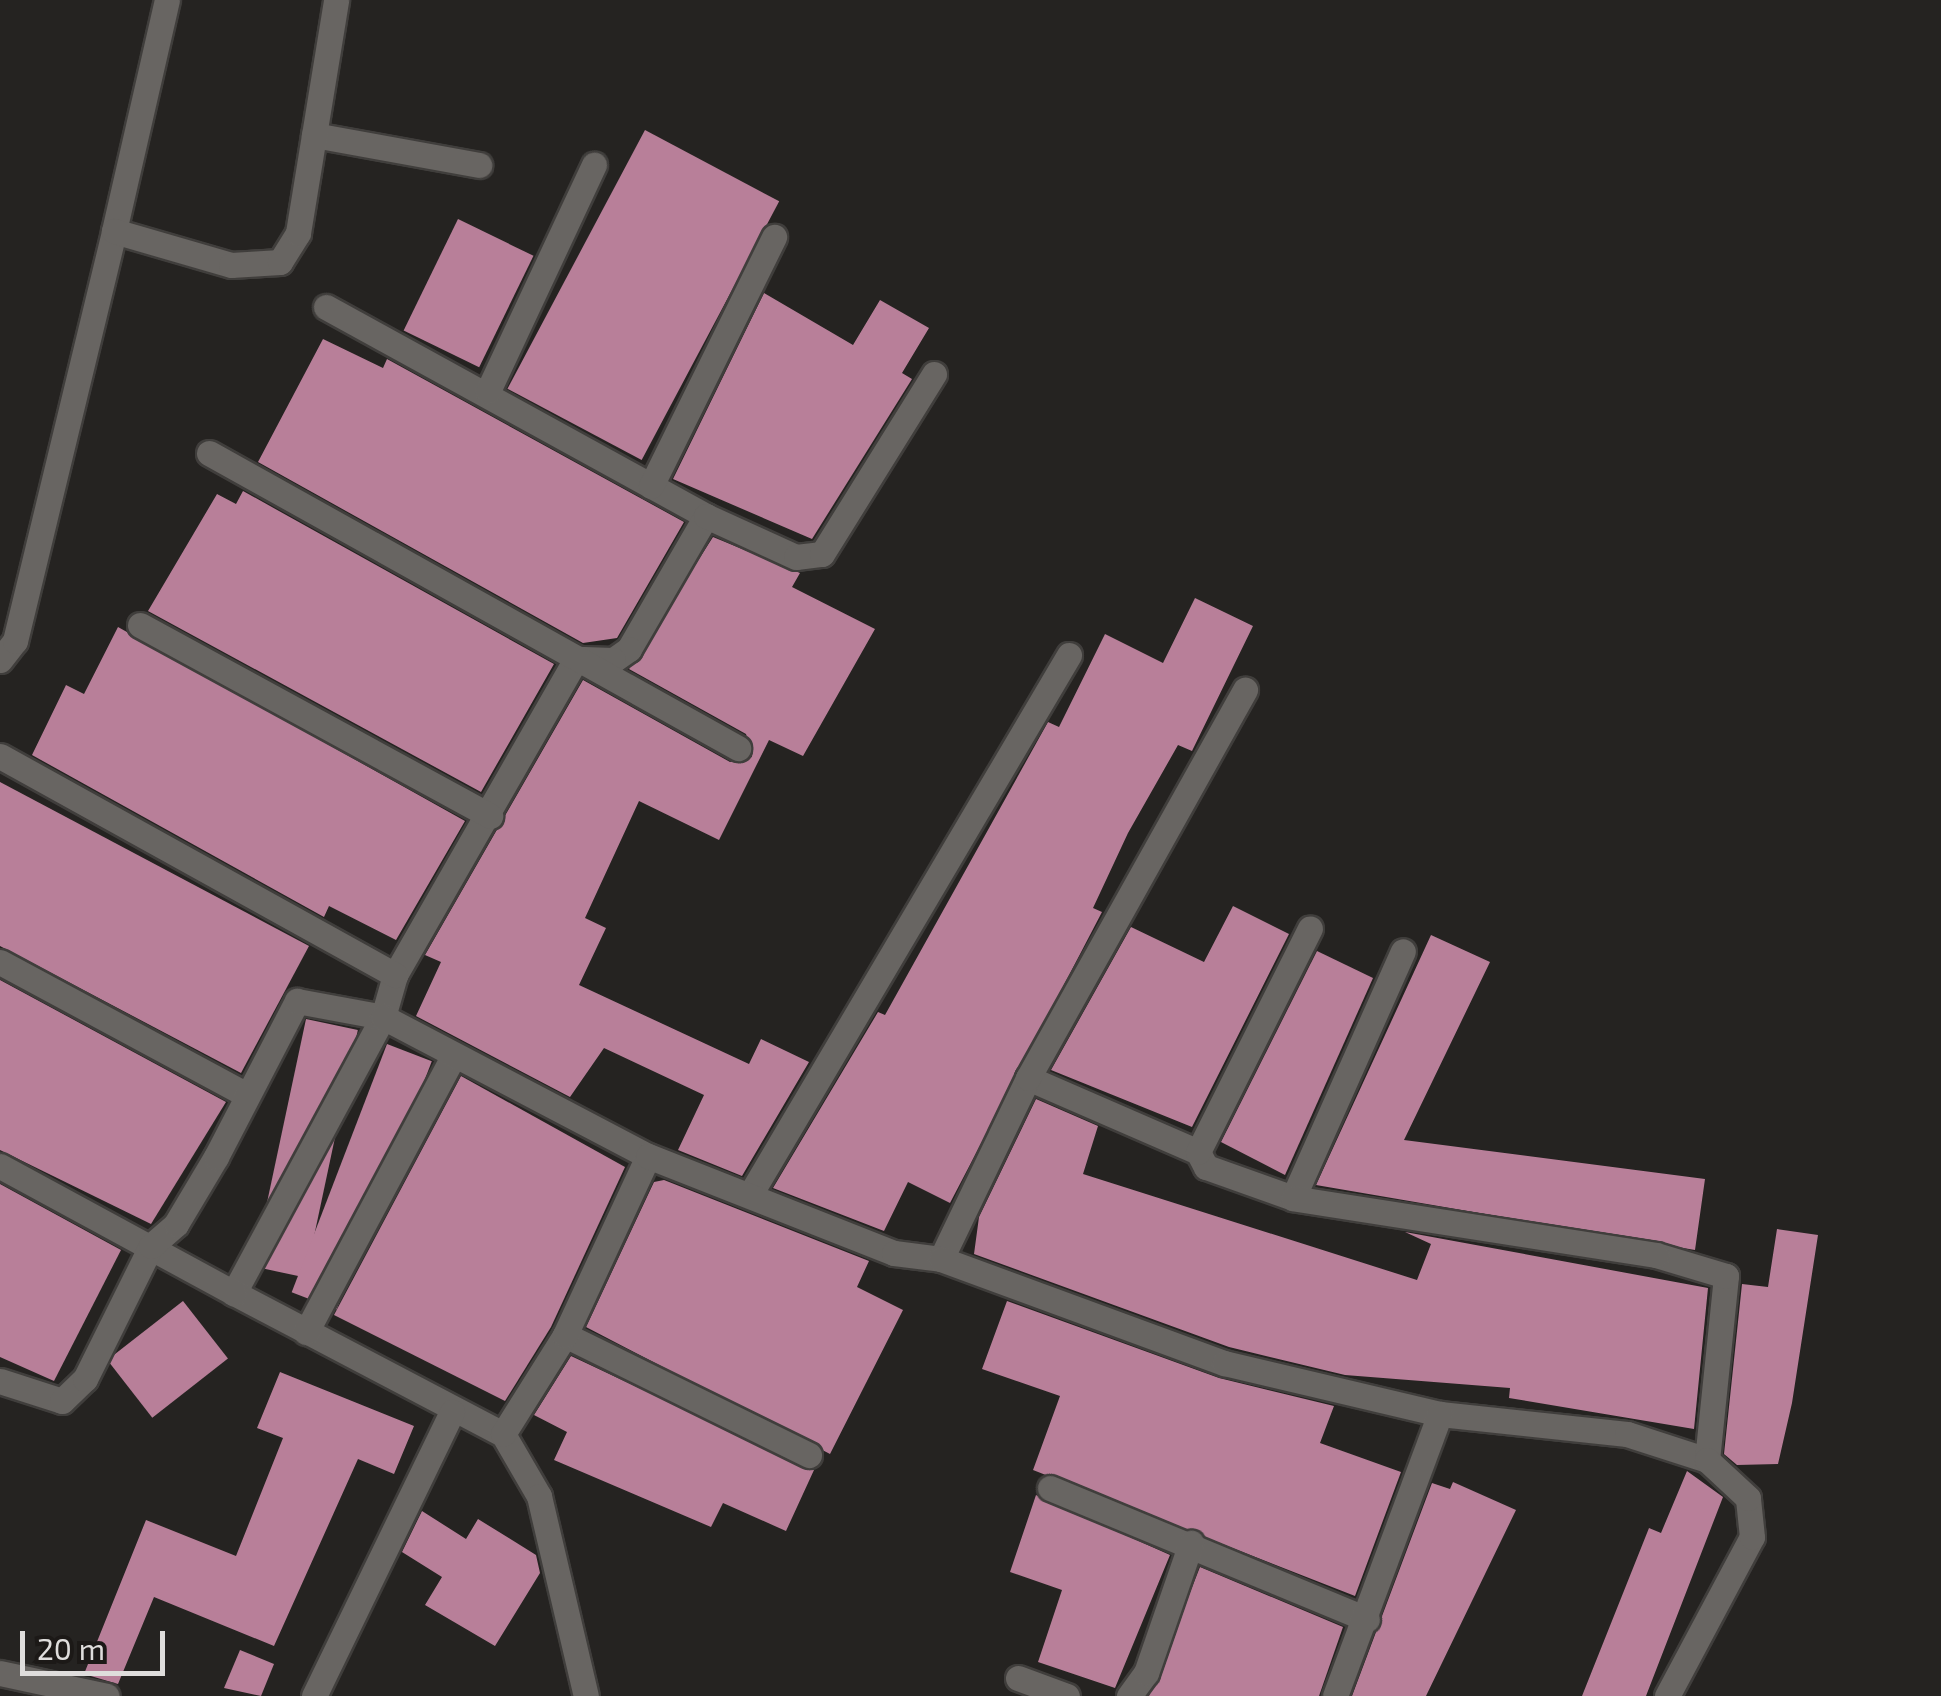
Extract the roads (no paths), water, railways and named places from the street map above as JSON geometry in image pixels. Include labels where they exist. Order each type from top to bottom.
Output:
[{"type":"street","points":[[0,660],[15,641],[167,0]]},
{"type":"street","points":[[114,231],[232,265],[280,262],[298,233],[336,0]]},
{"type":"street","points":[[314,135],[479,166]]},
{"type":"street","points":[[488,391],[594,166]]},
{"type":"street","points":[[651,486],[774,237]]},
{"type":"street","points":[[326,308],[488,391],[706,516],[796,557],[822,554],[934,374]]},
{"type":"street","points":[[210,453],[738,748]]},
{"type":"street","points":[[576,659],[614,660],[629,648],[706,516]]},
{"type":"street","points":[[140,625],[490,816]]},
{"type":"street","points":[[750,1193],[1069,655]]},
{"type":"street","points":[[234,1293],[383,1017],[394,976],[490,816],[576,659]]},
{"type":"street","points":[[941,1259],[1028,1078],[1245,689]]},
{"type":"street","points":[[0,756],[394,976]]},
{"type":"street","points":[[1198,1152],[1310,928]]},
{"type":"street","points":[[1293,1198],[1403,951]]},
{"type":"street","points":[[0,962],[247,1094]]},
{"type":"street","points":[[0,1381],[45,1401],[75,1392],[151,1246],[176,1224],[297,1001],[383,1017],[453,1058],[648,1156],[894,1253],[941,1259],[1224,1363],[1440,1414],[1627,1434],[1707,1460],[1748,1498],[1752,1538],[1668,1696]]},
{"type":"street","points":[[306,1332],[453,1058]]},
{"type":"street","points":[[1028,1078],[1198,1152],[1206,1167],[1293,1198],[1656,1255],[1726,1276],[1707,1460]]},
{"type":"street","points":[[503,1434],[565,1335],[648,1156]]},
{"type":"street","points":[[0,1166],[452,1412],[503,1434],[539,1496],[586,1696]]},
{"type":"street","points":[[565,1335],[808,1455]]},
{"type":"street","points":[[314,1696],[452,1412]]},
{"type":"street","points":[[1334,1696],[1368,1619],[1440,1414]]},
{"type":"street","points":[[1050,1488],[1368,1619]]},
{"type":"street","points":[[1129,1696],[1146,1673],[1191,1543]]},
{"type":"street","points":[[0,1673],[107,1696]]},
{"type":"street","points":[[1018,1678],[1067,1696]]}]
